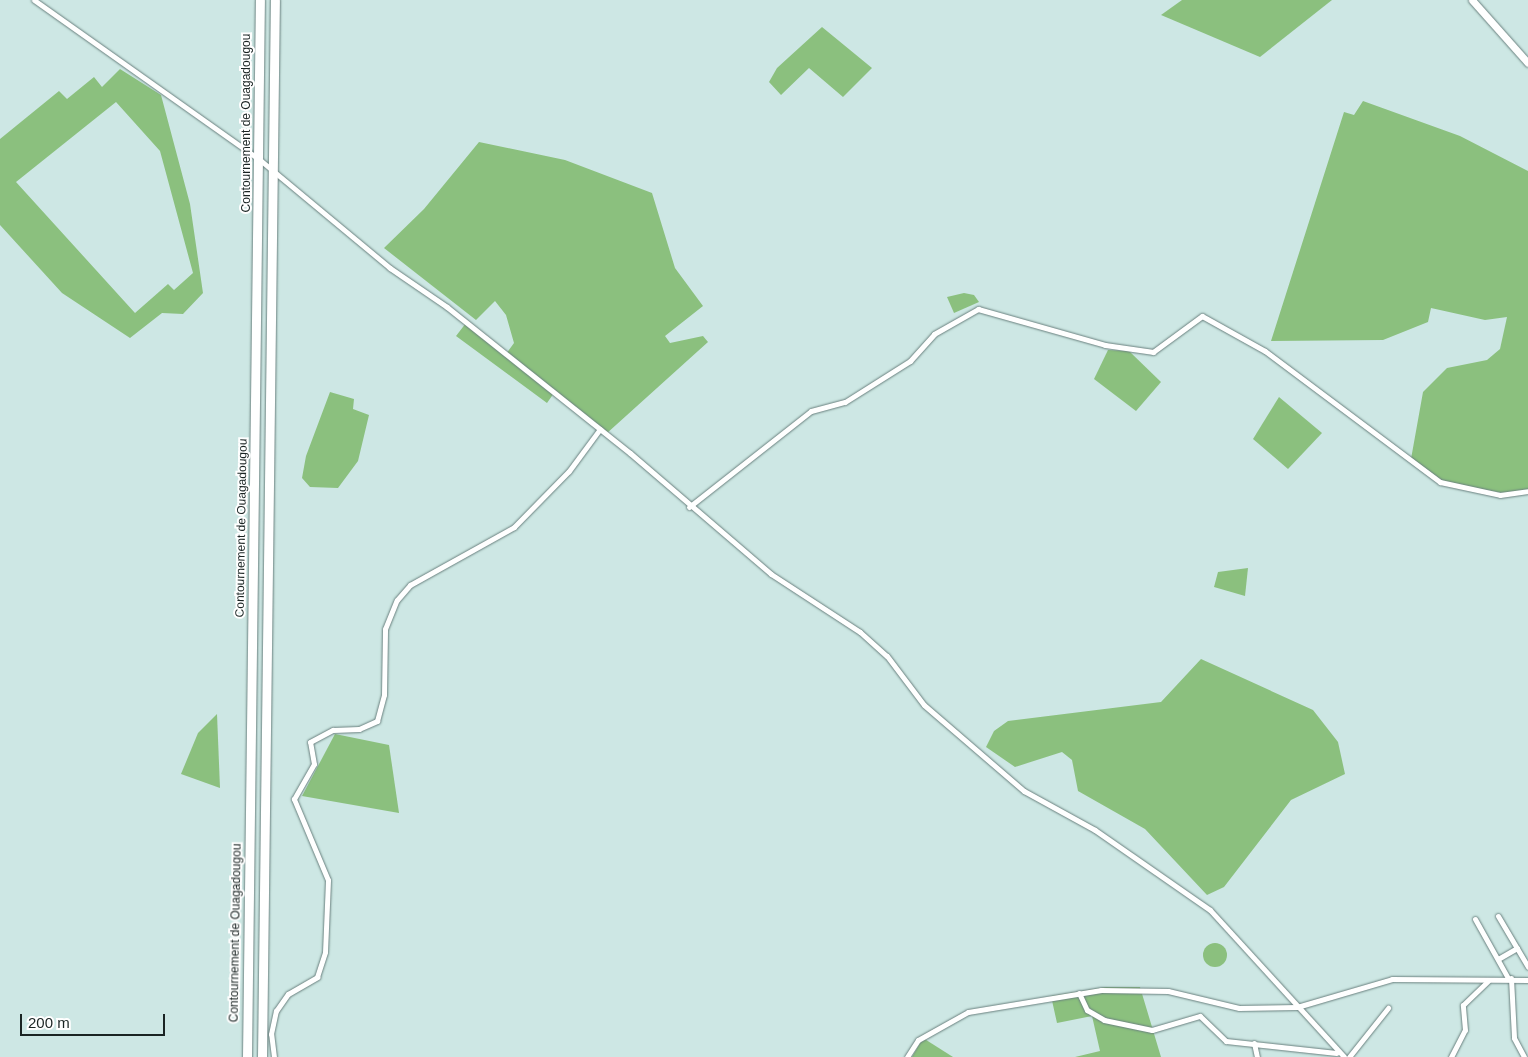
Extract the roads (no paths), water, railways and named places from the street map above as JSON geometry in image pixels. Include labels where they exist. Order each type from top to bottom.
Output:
[{"type":"highway","name":"Contournement de Ouagadougou","points":[[247,1057],[260,160],[260,0]]},
{"type":"highway","name":"Contournement de Ouagadougou","points":[[262,1057],[275,0]]},
{"type":"street","points":[[34,0],[260,160],[600,429],[689,507],[802,598],[860,632],[886,656],[924,706],[1024,791],[1095,830],[1210,910],[1336,1053]]},
{"type":"street","points":[[1472,0],[1528,63]]},
{"type":"street","points":[[689,507],[811,411],[845,402],[910,361],[934,334],[978,309],[1105,345],[1153,352],[1202,316],[1265,351],[1440,482],[1500,495],[1528,491]]},
{"type":"street","points":[[274,1057],[271,1034],[276,1011],[288,994],[316,977],[325,952],[328,880],[294,799],[314,764],[310,742],[326,732],[359,729],[377,721],[384,694],[385,629],[397,600],[410,585],[514,527],[569,471],[600,429]]},
{"type":"street","points":[[1498,916],[1528,967]]},
{"type":"street","points":[[1475,918],[1510,978],[1514,1038],[1524,1057]]},
{"type":"street","points":[[1498,959],[1517,948]]},
{"type":"street","points":[[907,1057],[918,1040],[968,1012],[1078,993],[1142,988],[1239,1008],[1297,1007],[1392,979],[1527,979]]},
{"type":"street","points":[[1450,1057],[1465,1030],[1463,1005],[1489,980]]},
{"type":"street","points":[[1078,993],[1087,1010],[1104,1020],[1152,1030],[1200,1016],[1220,1039],[1336,1053],[1344,1057]]},
{"type":"street","points":[[1349,1057],[1388,1008]]},
{"type":"street","points":[[1254,1043],[1257,1057]]}]
